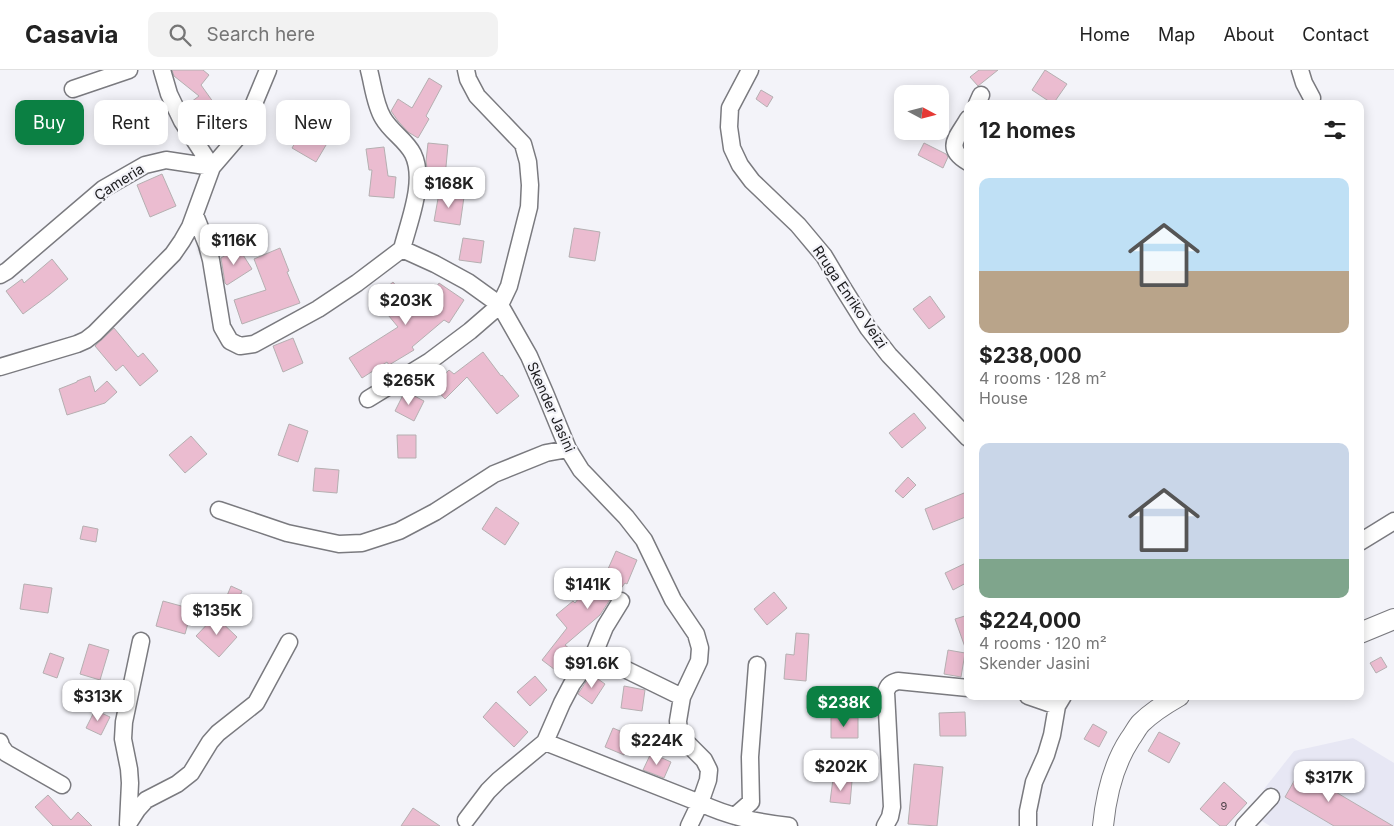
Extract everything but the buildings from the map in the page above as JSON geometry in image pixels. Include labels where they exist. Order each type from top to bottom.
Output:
[{"type":"main road","points":[[1364,631],[1394,619]]},
{"type":"main road","points":[[1103,826],[1111,780],[1122,751],[1140,725],[1172,700]]},
{"type":"street","points":[[73,89],[130,70]]},
{"type":"street","points":[[162,70],[169,94],[182,121],[212,167]]},
{"type":"street","points":[[0,367],[86,340],[173,254],[190,227],[212,167],[237,138],[248,118],[268,70]]},
{"type":"street","points":[[195,214],[211,260],[222,327],[230,341],[240,346],[254,344],[318,309],[357,283],[402,248],[416,194],[418,172],[413,154],[404,141],[382,118],[369,70]]},
{"type":"street","points":[[368,399],[430,361],[470,331],[500,305],[509,286],[529,207],[530,184],[528,162],[522,144],[477,96],[468,79],[466,70]]},
{"type":"street","name":"Rruga Enriko Veizi","points":[[749,70],[730,108],[729,127],[732,148],[740,165],[752,181],[798,224],[824,256],[868,328],[889,355],[964,428]]},
{"type":"street","points":[[1300,70],[1312,98]]},
{"type":"street","points":[[964,125],[955,140],[954,146],[955,153],[964,160]]},
{"type":"street","name":"Çameria","points":[[0,276],[103,189],[144,165],[166,160],[212,167]]},
{"type":"street","name":"Skender Jasini","points":[[402,248],[468,282],[500,305],[546,393],[568,449],[581,470],[626,517],[644,540],[674,600],[696,634],[700,648],[699,661],[682,697],[678,721],[679,732],[704,760],[709,770],[708,780],[700,803],[689,826]]},
{"type":"street","points":[[219,510],[287,533],[339,544],[362,543],[399,531],[435,512],[494,474],[546,453],[568,449]]},
{"type":"street","points":[[1364,540],[1394,521]]},
{"type":"street","points":[[468,824],[488,791],[545,742],[572,684],[594,654],[605,627],[621,601]]},
{"type":"street","points":[[128,825],[129,769],[122,738],[141,641]]},
{"type":"street","points":[[128,825],[146,800],[177,784],[191,773],[210,742],[218,733],[256,703],[289,642]]},
{"type":"street","points":[[594,654],[682,697]]},
{"type":"street","points":[[755,822],[751,802],[750,757],[757,665]]},
{"type":"street","points":[[886,826],[892,807],[886,692],[888,686],[892,682],[898,681],[964,688]]},
{"type":"street","points":[[1028,826],[1028,811],[1034,782],[1046,755],[1060,701]]},
{"type":"street","points":[[0,742],[6,753],[62,786]]},
{"type":"street","points":[[545,742],[719,812],[755,822],[789,826]]},
{"type":"street","points":[[1244,826],[1271,797]]},
{"type":"street","points":[[735,816],[751,802]]},
{"type":"shaded area","points":[[1353,738],[1394,763],[1394,826],[1270,826],[1259,819],[1275,796],[1264,789],[1294,751]]}]
